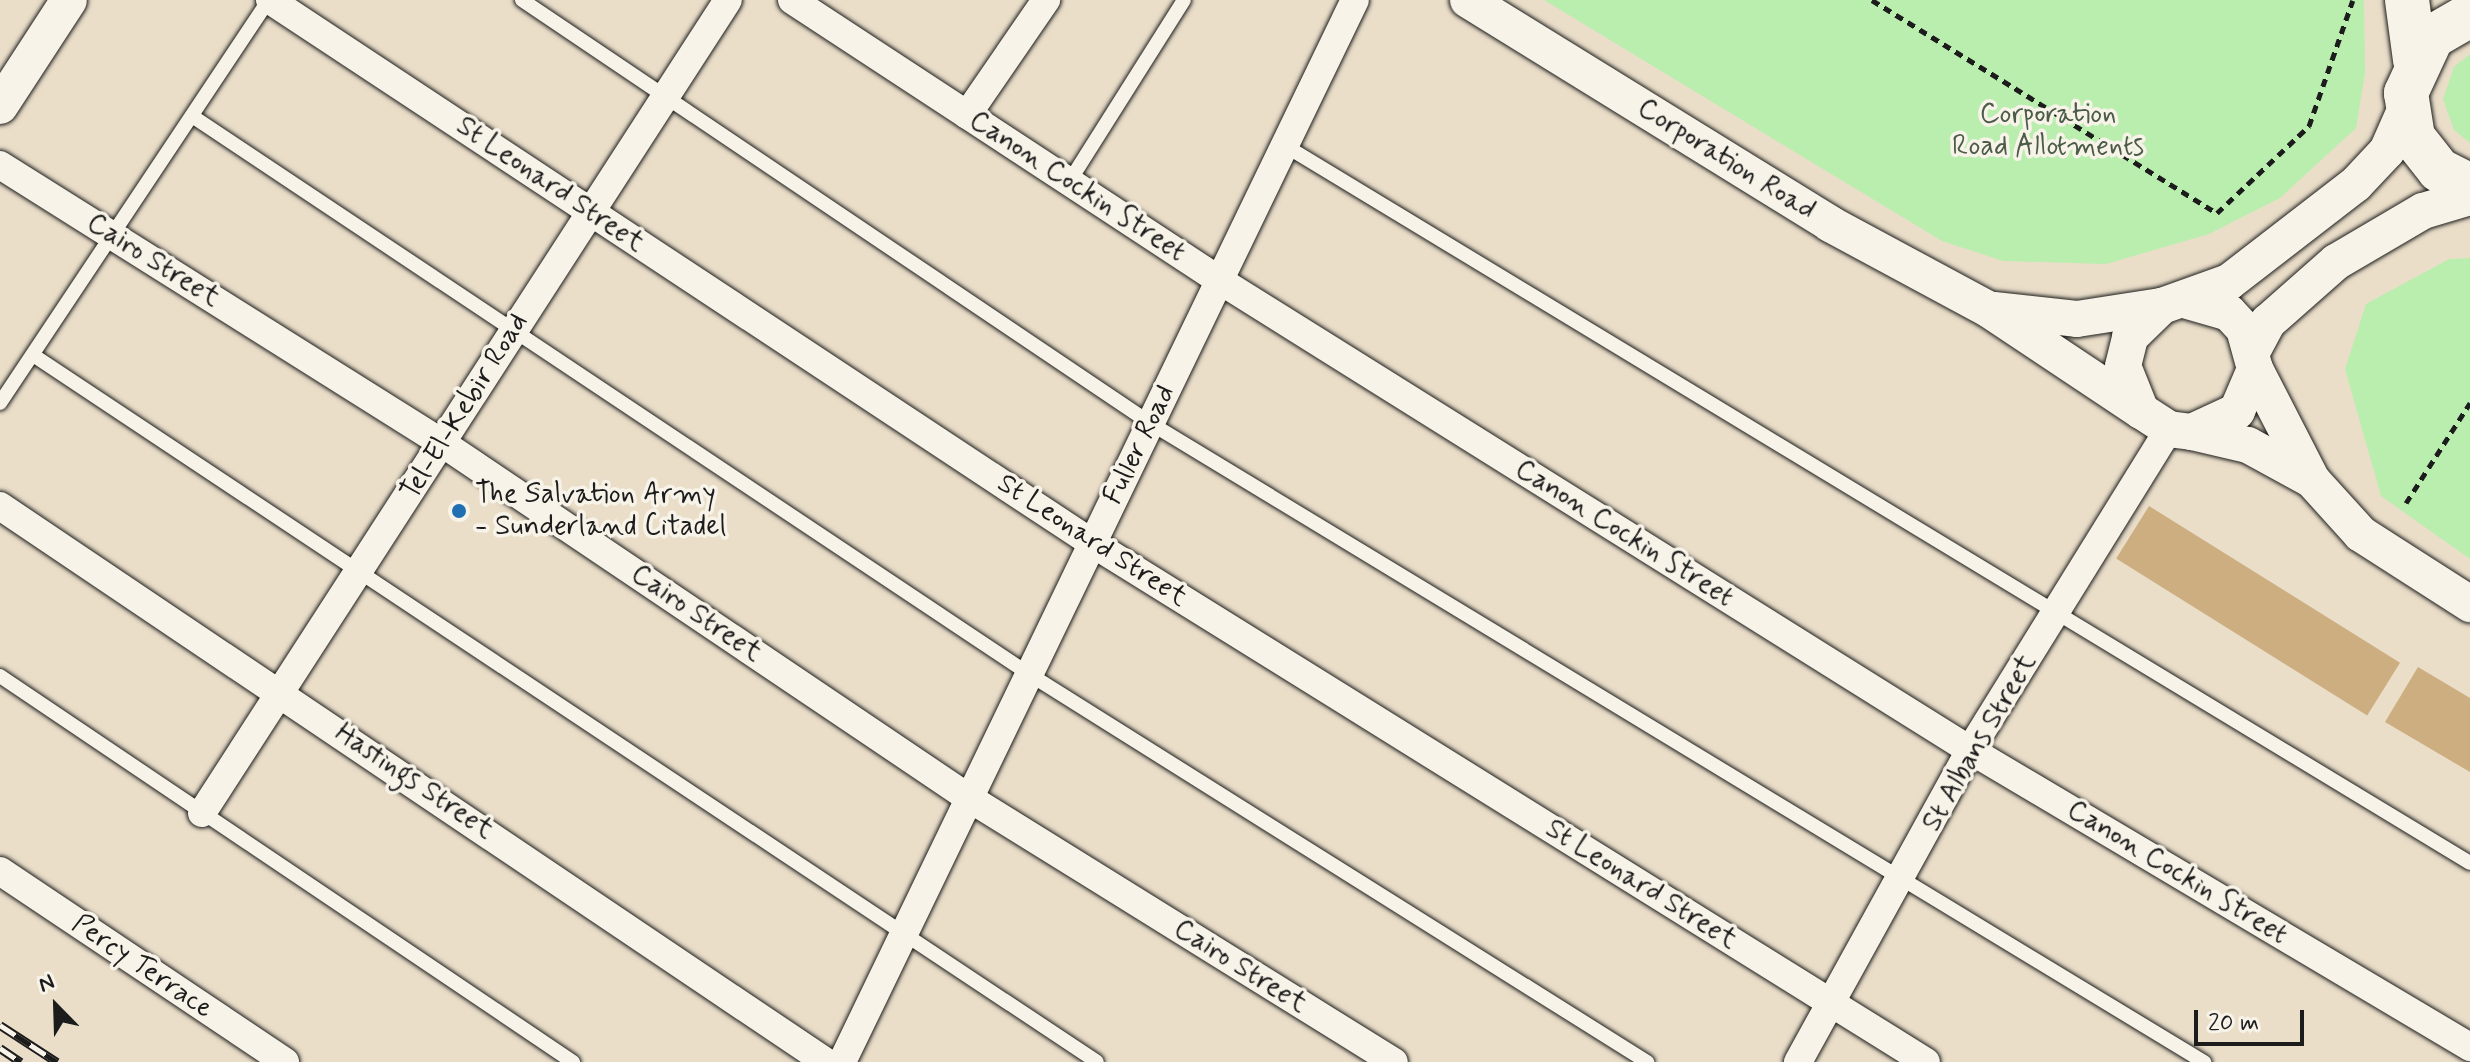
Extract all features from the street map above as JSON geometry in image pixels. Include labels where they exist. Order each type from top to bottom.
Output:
[{"type":"highway","points":[[2407,0],[2415,60],[2406,108],[2413,137],[2439,170],[2470,186]]},
{"type":"highway","points":[[2415,60],[2432,37],[2470,15]]},
{"type":"street","points":[[0,106],[10,69],[69,0]]},
{"type":"street","name":"St Leonard Street","points":[[270,0],[1092,543],[1926,1062]]},
{"type":"street","name":"Tel-El-Kebir Road","points":[[202,813],[284,694],[728,0]]},
{"type":"street","name":"Canon Cockin Street","points":[[792,0],[1219,280],[1970,750],[2470,1047]]},
{"type":"street","name":"Fuller Road","points":[[842,1062],[1355,0]]},
{"type":"street","name":"Corporation Road","points":[[1468,0],[1830,224],[1988,309],[2167,424],[2248,445],[2312,480]]},
{"type":"street","points":[[967,115],[1039,2]]},
{"type":"street","name":"Corporation Road","points":[[1988,309],[2077,319],[2173,303],[2229,282],[2356,184],[2387,151],[2406,108]]},
{"type":"street","name":"Cairo Street","points":[[0,165],[442,443],[969,798],[1394,1062]]},
{"type":"street","points":[[2167,424],[2237,411],[2268,322],[2336,262],[2423,211],[2470,197]]},
{"type":"street","name":"Corporation Road","points":[[2167,424],[2123,366],[2130,337],[2173,303],[2229,313],[2312,480],[2361,534],[2470,604]]},
{"type":"street","name":"St Albans Street","points":[[1798,1062],[1904,879],[1970,750],[2057,611],[2167,424]]},
{"type":"street","name":"Hastings Street","points":[[0,506],[284,694],[826,1062]]},
{"type":"street","name":"Percy Terrace","points":[[0,871],[285,1062]]},
{"type":"lane","points":[[0,403],[270,0]]},
{"type":"lane","points":[[522,0],[1150,423],[2204,1062]]},
{"type":"lane","points":[[1069,182],[1184,0]]},
{"type":"lane","points":[[192,116],[1029,674],[1647,1062]]},
{"type":"lane","points":[[1284,145],[2470,863]]},
{"type":"lane","points":[[33,355],[902,937],[1097,1062]]},
{"type":"lane","points":[[0,676],[573,1062]]},
{"type":"path","points":[[1872,0],[2217,213],[2309,126],[2353,0]]},
{"type":"path","points":[[2406,503],[2470,403]]},
{"type":"green space","name":"Corporation Road Allotments","points":[[1544,0],[2364,0],[2365,73],[2356,128],[2280,198],[2209,234],[2106,264],[2003,261],[1942,241]]},
{"type":"green space","points":[[2470,54],[2470,143],[2454,130],[2443,99],[2454,67]]},
{"type":"green space","points":[[2470,258],[2470,559],[2381,496],[2345,369],[2366,304],[2449,259]]},
{"type":"building","points":[[2149,506],[2400,663],[2367,715],[2116,559]]},
{"type":"building","points":[[2418,667],[2470,698],[2470,772],[2385,722]]},
{"type":"railway","points":[[0,1025],[57,1062]]},
{"type":"railway","points":[[0,1048],[21,1062]]},
{"type":"place","name":"The Salvation Army - Sunderland Citadel","points":[[459,511]]}]
